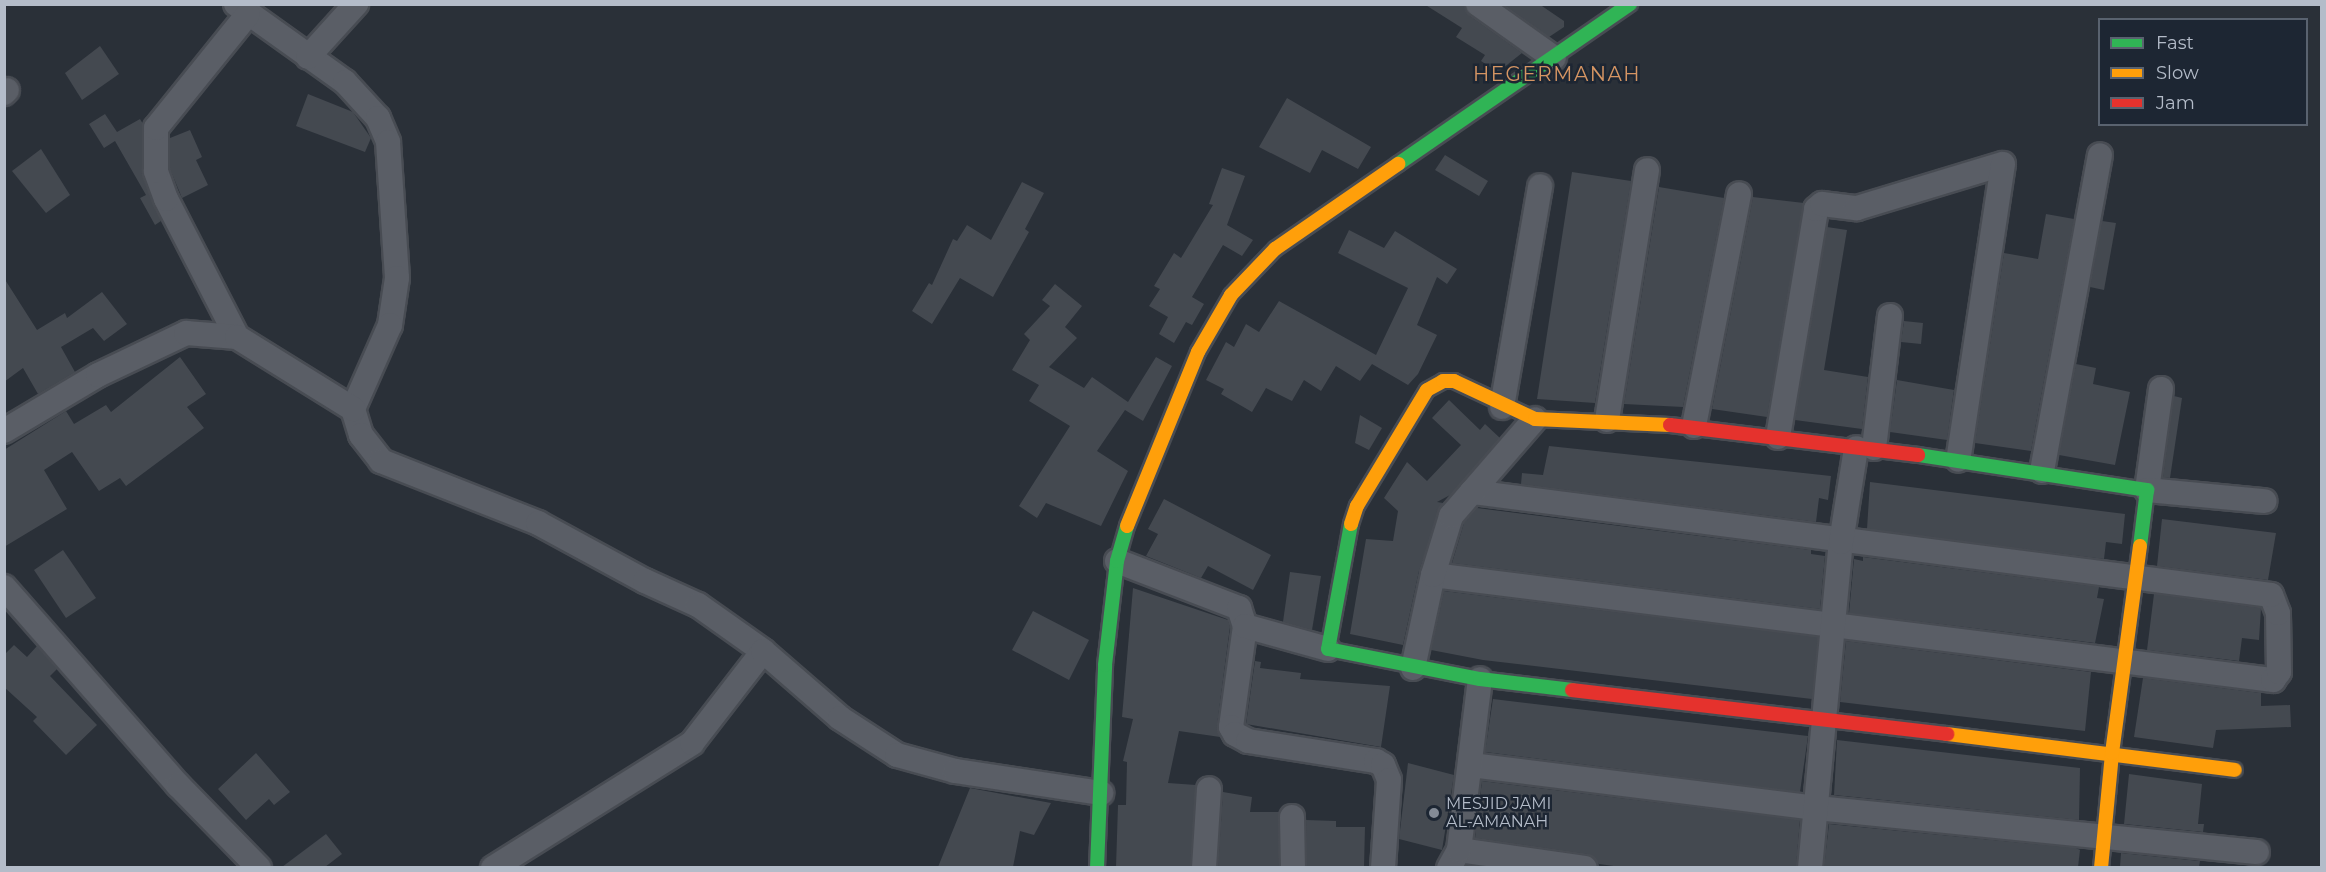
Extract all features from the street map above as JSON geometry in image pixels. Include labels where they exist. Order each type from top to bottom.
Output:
[{"type":"street","points":[[308,57],[356,4]]},
{"type":"street","points":[[1478,4],[1554,58]]},
{"type":"street","points":[[1097,867],[1105,665],[1117,561],[1132,510],[1198,352],[1231,295],[1250,272],[1285,243],[1630,4]]},
{"type":"street","points":[[237,337],[166,199],[156,171],[156,128],[242,9],[364,100],[388,142],[397,278],[390,325],[353,408],[361,435],[381,461],[538,522],[645,581],[698,605],[763,651],[840,718],[897,755],[955,771],[1101,793]]},
{"type":"street","points":[[2042,471],[2100,155]]},
{"type":"street","points":[[1778,437],[1816,209],[1822,204],[1857,208],[2003,164],[1958,460]]},
{"type":"street","points":[[1607,420],[1647,170]]},
{"type":"street","points":[[1502,407],[1540,186]]},
{"type":"street","points":[[1694,426],[1739,194]]},
{"type":"street","points":[[1810,867],[1841,542],[1865,448],[1890,316]]},
{"type":"street","points":[[4,431],[98,375],[165,341],[186,333],[237,337],[353,408]]},
{"type":"street","points":[[1328,649],[1347,537],[1357,506],[1427,390],[1443,381],[1454,381],[1502,407],[1534,419],[1607,420],[1694,426],[2042,471],[2147,490],[2264,501]]},
{"type":"street","points":[[2101,867],[2112,753],[2127,662],[2161,388]]},
{"type":"street","points":[[1413,668],[1433,575],[1451,516],[1534,419]]},
{"type":"street","points":[[1433,575],[2273,680],[2280,666],[2277,613],[2271,595],[1841,542],[1472,492]]},
{"type":"street","points":[[1117,561],[1233,603],[1245,626],[1231,727],[1235,734],[1248,741],[1376,761],[1383,765],[1389,780],[1383,867]]},
{"type":"street","points":[[4,587],[178,785],[259,867]]},
{"type":"street","points":[[1245,626],[1328,649],[1413,668],[1480,679],[1824,718],[2235,770]]},
{"type":"street","points":[[493,867],[692,743],[763,651]]},
{"type":"street","points":[[1480,679],[1471,765],[1454,859],[1586,867]]},
{"type":"street","points":[[1471,765],[1816,808],[2104,839],[2257,852]]},
{"type":"street","points":[[1204,867],[1209,789]]},
{"type":"street","points":[[1292,818],[1293,867]]},
{"type":"building","points":[[1424,4],[1464,4],[1470,16],[1522,53],[1498,72],[1481,61],[1485,55],[1456,37],[1462,28]]},
{"type":"building","points":[[1503,4],[1539,4],[1564,21],[1564,27],[1549,37]]},
{"type":"building","points":[[100,46],[119,74],[82,100],[65,73]]},
{"type":"building","points":[[308,94],[353,112],[371,138],[365,152],[296,126]]},
{"type":"building","points":[[1287,98],[1371,147],[1358,169],[1322,150],[1310,173],[1259,147]]},
{"type":"building","points":[[105,114],[117,132],[140,119],[143,124],[142,171],[161,221],[155,225],[140,198],[146,195],[115,141],[104,148],[89,124]]},
{"type":"building","points":[[190,130],[202,157],[196,160],[208,185],[182,198],[170,169],[170,138]]},
{"type":"building","points":[[41,149],[70,195],[46,213],[12,171]]},
{"type":"building","points":[[1445,155],[1488,181],[1479,196],[1435,170]]},
{"type":"building","points":[[1222,168],[1245,176],[1227,225],[1253,240],[1242,256],[1223,245],[1192,297],[1204,304],[1192,325],[1186,322],[1174,343],[1159,334],[1168,317],[1149,306],[1160,289],[1154,286],[1174,253],[1181,258],[1213,205],[1209,204]]},
{"type":"building","points":[[1572,172],[1631,181],[1595,403],[1537,399]]},
{"type":"building","points":[[1022,182],[1044,193],[1025,229],[1029,232],[993,297],[960,278],[932,324],[912,311],[929,283],[932,285],[953,239],[957,241],[967,225],[991,240]]},
{"type":"building","points":[[1659,187],[1724,198],[1683,407],[1624,404]]},
{"type":"building","points":[[1753,197],[1804,203],[1767,417],[1712,409]]},
{"type":"building","points":[[2046,214],[2074,219],[2031,451],[1975,443],[2004,253],[2038,259]]},
{"type":"building","points":[[2102,221],[2116,223],[2104,290],[2090,287]]},
{"type":"building","points":[[1827,227],[1847,230],[1824,370],[1868,377],[1862,429],[1795,420]]},
{"type":"building","points":[[1349,230],[1384,248],[1395,231],[1457,269],[1447,284],[1437,277],[1417,325],[1437,335],[1418,374],[1408,385],[1372,364],[1360,381],[1336,366],[1321,391],[1304,380],[1292,401],[1266,388],[1252,412],[1221,394],[1224,389],[1206,380],[1226,342],[1234,347],[1246,324],[1259,332],[1279,301],[1376,355],[1408,288],[1338,253]]},
{"type":"building","points":[[4,278],[37,330],[65,313],[67,318],[102,292],[127,324],[104,341],[93,328],[61,347],[75,372],[38,394],[23,368],[4,382]]},
{"type":"building","points":[[1055,284],[1082,306],[1065,327],[1077,338],[1049,367],[1084,388],[1092,377],[1128,402],[1156,357],[1172,366],[1143,421],[1125,410],[1097,451],[1128,471],[1101,526],[1046,503],[1037,518],[1019,506],[1070,426],[1029,401],[1039,385],[1012,370],[1030,340],[1024,334],[1050,306],[1042,300]]},
{"type":"building","points":[[1904,321],[1923,323],[1921,344],[1901,342]]},
{"type":"building","points":[[180,357],[206,394],[187,407],[204,428],[126,486],[120,478],[99,491],[72,452],[44,470],[67,509],[4,547],[4,450],[66,411],[74,424],[106,405],[111,412]]},
{"type":"building","points":[[2076,364],[2096,368],[2093,384],[2130,392],[2115,465],[2059,455]]},
{"type":"building","points":[[1897,380],[1954,390],[1947,440],[1890,432]]},
{"type":"building","points":[[2174,396],[2182,398],[2170,478],[2163,477]]},
{"type":"building","points":[[1449,400],[1480,430],[1485,424],[1500,438],[1452,494],[1437,502],[1443,503],[1419,571],[1403,645],[1350,634],[1366,539],[1393,541],[1398,511],[1384,498],[1407,462],[1427,481],[1461,445],[1432,418]]},
{"type":"building","points":[[1360,415],[1382,428],[1369,450],[1355,443]]},
{"type":"building","points":[[1549,446],[1831,476],[1828,500],[1819,498],[1816,522],[1521,484],[1522,473],[1543,475]]},
{"type":"building","points":[[1870,482],[2125,514],[2122,544],[2106,542],[2104,559],[1867,529]]},
{"type":"building","points":[[1164,499],[1271,555],[1253,590],[1208,566],[1201,578],[1146,556],[1158,534],[1148,529]]},
{"type":"building","points":[[1477,508],[1811,550],[1811,554],[1825,556],[1820,609],[1452,563],[1464,523]]},
{"type":"building","points":[[2162,519],[2276,533],[2268,580],[2157,566]]},
{"type":"building","points":[[63,550],[96,598],[66,618],[34,570]]},
{"type":"building","points":[[1863,557],[2099,587],[2097,598],[2104,599],[2095,643],[1849,613],[1854,559],[1863,561]]},
{"type":"building","points":[[1290,572],[1321,576],[1312,630],[1283,622]]},
{"type":"building","points":[[1133,588],[1228,620],[1230,627],[1217,725],[1220,737],[1179,731],[1168,783],[1196,785],[1190,867],[1116,867],[1118,805],[1126,805],[1127,762],[1123,761],[1133,719],[1122,717]]},
{"type":"building","points":[[1444,591],[1818,637],[1812,699],[1483,660],[1431,650]]},
{"type":"building","points":[[2154,594],[2261,608],[2259,640],[2242,638],[2239,661],[2147,650]]},
{"type":"building","points":[[1033,611],[1089,640],[1069,680],[1012,650]]},
{"type":"building","points":[[1846,641],[2091,672],[2085,731],[1840,702]]},
{"type":"building","points":[[14,645],[27,657],[37,646],[57,669],[50,676],[97,725],[66,755],[33,721],[37,717],[4,687],[4,655]]},
{"type":"building","points":[[1255,661],[1261,662],[1260,668],[1301,673],[1300,679],[1390,686],[1381,747],[1246,724]]},
{"type":"building","points":[[2143,678],[2261,693],[2261,706],[2290,705],[2291,727],[2216,730],[2213,748],[2134,737]]},
{"type":"building","points":[[1493,699],[1808,736],[1800,792],[1485,752]]},
{"type":"building","points":[[1837,740],[2080,768],[2079,820],[1834,795]]},
{"type":"building","points":[[256,753],[290,792],[274,805],[269,799],[246,820],[218,789]]},
{"type":"building","points":[[1408,763],[1454,775],[1442,850],[1399,839]]},
{"type":"building","points":[[2129,774],[2202,784],[2198,824],[2204,824],[2203,832],[2124,824]]},
{"type":"building","points":[[1482,781],[1800,820],[1796,867],[1621,867],[1599,864],[1587,854],[1475,838]]},
{"type":"building","points":[[970,788],[1051,803],[1034,835],[1020,831],[1013,867],[938,867]]},
{"type":"building","points":[[1223,792],[1252,797],[1250,812],[1279,812],[1279,867],[1218,867]]},
{"type":"building","points":[[1306,820],[1336,821],[1336,827],[1365,827],[1364,867],[1307,867]]},
{"type":"building","points":[[1829,824],[2076,848],[2080,850],[2078,867],[1824,867]]},
{"type":"building","points":[[326,834],[342,854],[325,867],[282,867]]},
{"type":"building","points":[[2121,853],[2200,861],[2199,867],[2120,867]]},
{"type":"traffic: fast","points":[[1398,164],[1630,4]]},
{"type":"traffic: fast","points":[[1918,455],[2147,490],[2140,546]]},
{"type":"traffic: fast","points":[[1351,524],[1328,649],[1480,679],[1572,690]]},
{"type":"traffic: fast","points":[[1097,868],[1105,665],[1117,561],[1127,526]]},
{"type":"traffic: slow","points":[[1127,526],[1198,352],[1231,295],[1275,249],[1398,164]]},
{"type":"traffic: slow","points":[[1351,524],[1357,506],[1427,390],[1443,381],[1454,381],[1535,419],[1670,425]]},
{"type":"traffic: slow","points":[[2101,868],[2112,753],[2140,546]]},
{"type":"traffic: slow","points":[[1947,734],[2235,770]]},
{"type":"traffic: jam","points":[[1670,425],[1918,455]]},
{"type":"traffic: jam","points":[[1572,690],[1947,734]]},
{"type":"place","name":"MESJID JAMI AL-AMANAH","points":[[1434,813]]},
{"type":"district","name":"HEGERMANAH","points":[[1557,74]]}]
